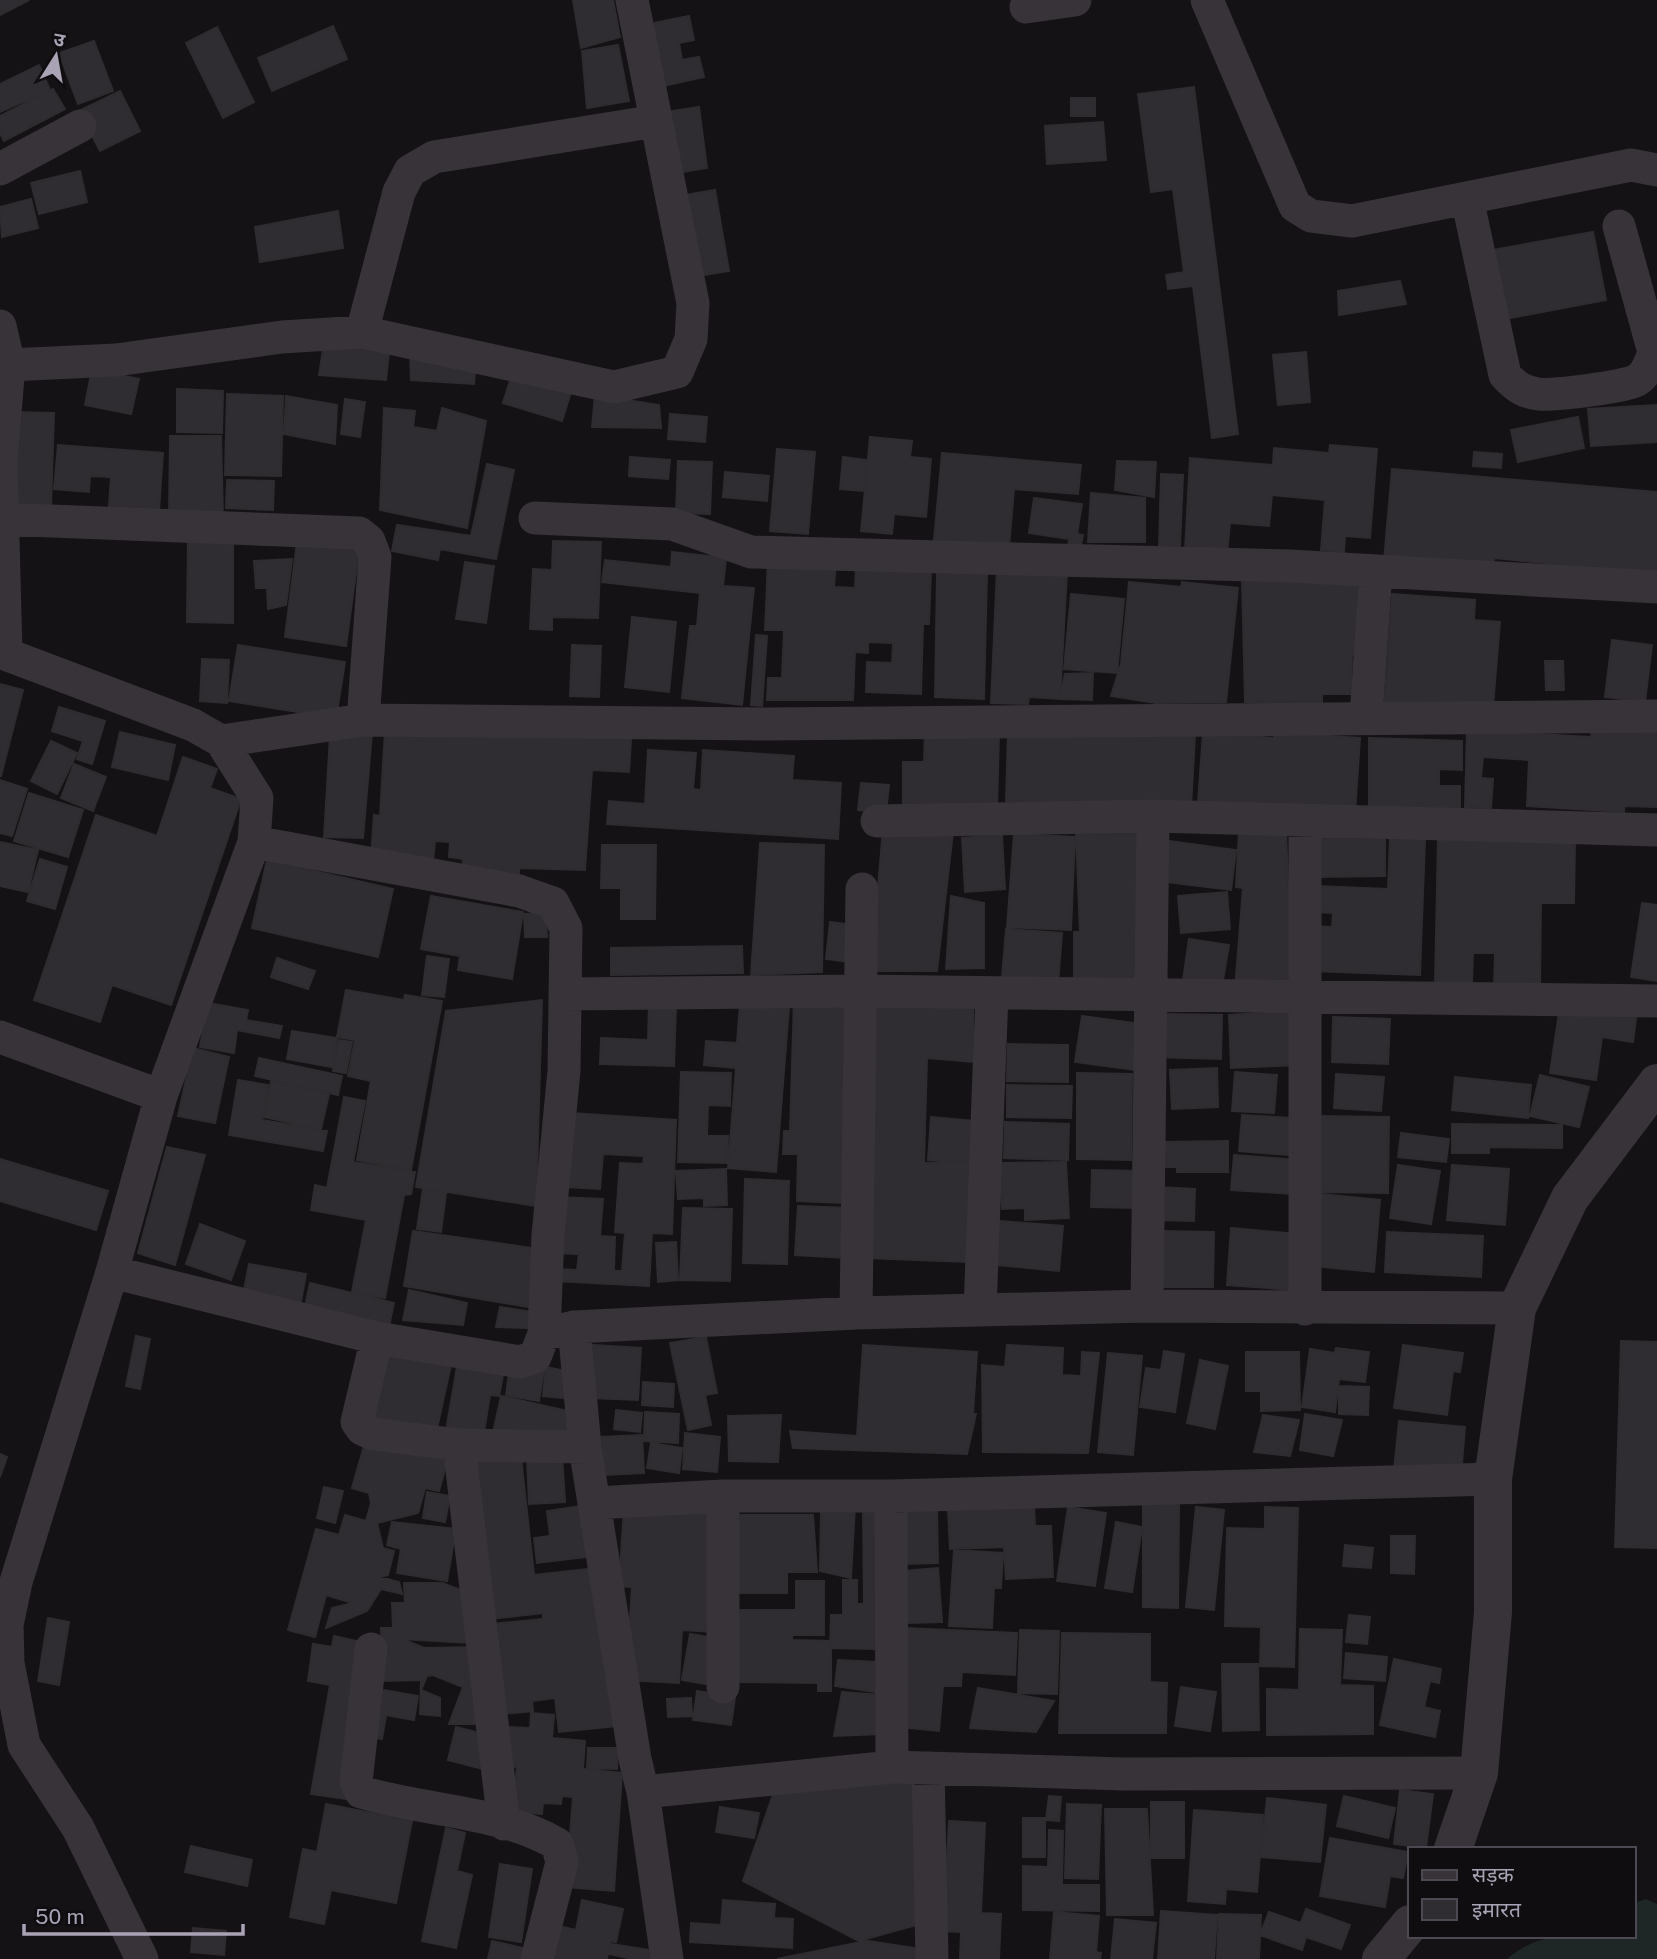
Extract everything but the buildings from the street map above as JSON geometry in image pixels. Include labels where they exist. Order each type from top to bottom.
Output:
[{"type":"street","points":[[9,365],[116,360],[282,337],[362,332],[614,387],[677,372],[691,339],[693,303],[632,0]]},
{"type":"street","points":[[1026,7],[1075,0]]},
{"type":"street","points":[[1207,0],[1295,206],[1311,216],[1352,221],[1631,165],[1657,170]]},
{"type":"street","points":[[362,332],[399,192],[410,171],[434,157],[656,121]]},
{"type":"street","points":[[0,169],[80,126]]},
{"type":"street","points":[[1467,198],[1505,375],[1516,388],[1539,395],[1613,387],[1637,380],[1649,366],[1654,352],[1619,226]]},
{"type":"street","points":[[0,326],[9,365],[1,460],[3,653],[193,725],[221,741],[257,798],[254,842],[161,1096],[112,1272],[16,1582],[7,1625],[8,1663],[24,1745],[78,1828],[142,1959]]},
{"type":"street","points":[[536,518],[671,524],[751,552],[1290,566],[1657,587]]},
{"type":"street","points":[[2,519],[359,533],[369,541],[375,557],[363,720]]},
{"type":"street","points":[[1366,718],[1376,571]]},
{"type":"street","points":[[221,741],[363,720],[766,724],[1657,716]]},
{"type":"street","points":[[877,821],[1153,816],[1657,831]]},
{"type":"street","points":[[1147,1306],[1153,816]]},
{"type":"street","points":[[1305,822],[1306,1309]]},
{"type":"street","points":[[254,842],[519,891],[553,903],[566,928],[564,1071],[548,1235],[559,1330],[595,1503],[635,1759],[643,1791],[667,1959]]},
{"type":"street","points":[[856,1313],[858,991],[862,889]]},
{"type":"street","points":[[566,994],[858,991],[1657,1001]]},
{"type":"street","points":[[980,1310],[992,993]]},
{"type":"street","points":[[0,1037],[161,1096]]},
{"type":"street","points":[[1454,1847],[1479,1773],[1493,1612],[1493,1479],[1517,1308],[1570,1198],[1657,1083]]},
{"type":"street","points":[[112,1272],[377,1338],[520,1362],[536,1357],[559,1330],[856,1313],[1147,1306],[1306,1309],[1517,1308]]},
{"type":"street","points":[[377,1338],[356,1422],[362,1429],[373,1434],[459,1445],[585,1447]]},
{"type":"street","points":[[459,1445],[504,1824]]},
{"type":"street","points":[[595,1503],[723,1496],[891,1496],[1493,1479]]},
{"type":"street","points":[[723,1496],[723,1687]]},
{"type":"street","points":[[891,1496],[891,1767]]},
{"type":"street","points":[[371,1649],[356,1782],[361,1791],[504,1824],[542,1835],[557,1844],[562,1862],[537,1959]]},
{"type":"street","points":[[643,1791],[891,1767],[1123,1774],[1479,1773]]},
{"type":"street","points":[[928,1768],[932,1959]]},
{"type":"street","points":[[1381,1959],[1408,1926]]},
{"type":"shaded area","points":[[1646,1899],[1657,1904],[1657,1959],[1507,1959],[1535,1942],[1551,1938],[1636,1938],[1636,1902]]}]
